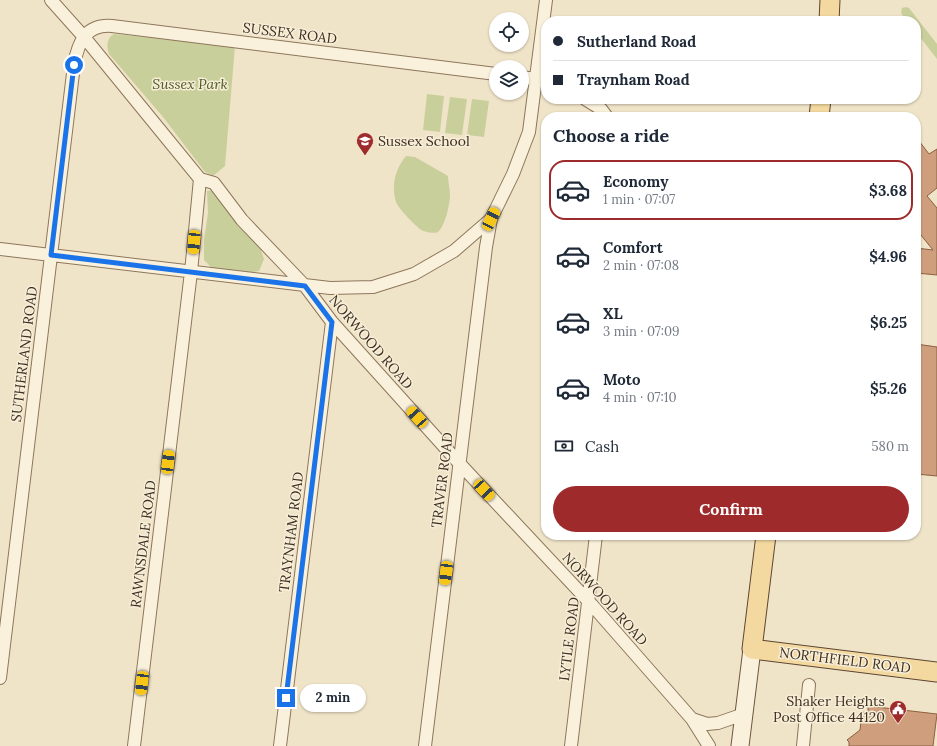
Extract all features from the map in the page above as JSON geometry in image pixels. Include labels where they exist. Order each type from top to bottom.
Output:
[{"type":"main road","points":[[829,16],[830,0]]},
{"type":"main road","points":[[740,746],[765,540]]},
{"type":"main road","name":"NORTHFIELD ROAD","points":[[752,650],[937,672]]},
{"type":"street","name":"NORWOOD ROAD","points":[[51,0],[84,37],[200,179],[214,183],[242,220],[305,286],[332,322],[459,463],[588,600],[692,718],[709,746]]},
{"type":"street","points":[[545,16],[546,0]]},
{"type":"street","name":"SUSSEX ROAD","points":[[84,37],[98,26],[112,26],[489,73]]},
{"type":"street","name":"SUTHERLAND ROAD","points":[[0,678],[75,58],[84,37]]},
{"type":"street","points":[[0,249],[330,288],[372,287],[414,274],[454,251],[491,219],[513,174],[528,132],[541,80],[529,78]]},
{"type":"street","points":[[594,104],[604,112]]},
{"type":"street","name":"RAWNSDALE ROAD","points":[[134,746],[191,272],[200,179]]},
{"type":"street","name":"TRAVER ROAD","points":[[425,746],[485,255],[491,219]]},
{"type":"street","name":"TRAYNHAM ROAD","points":[[280,746],[332,322]]},
{"type":"street","name":"LYTLE ROAD","points":[[571,746],[595,540]]},
{"type":"street","points":[[803,746],[809,685]]},
{"type":"street","points":[[692,718],[707,724],[718,723],[744,714]]},
{"type":"green space","points":[[902,8],[909,8],[915,16],[903,16],[901,13]]},
{"type":"green space","points":[[921,23],[937,44],[937,59],[921,38]]},
{"type":"green space","name":"Sussex Park","points":[[114,34],[235,46],[225,166],[213,176],[205,172],[163,117],[109,54],[108,42]]},
{"type":"green space","points":[[427,94],[444,96],[440,132],[423,130]]},
{"type":"green space","points":[[450,97],[467,99],[462,135],[445,133]]},
{"type":"green space","points":[[472,99],[489,101],[484,137],[467,135]]},
{"type":"green space","points":[[406,156],[415,157],[448,176],[450,199],[447,215],[441,229],[438,232],[430,233],[423,231],[412,222],[397,205],[394,190],[395,178],[399,166]]},
{"type":"green space","points":[[213,190],[221,203],[261,250],[264,259],[259,271],[240,274],[211,267],[204,260],[204,240],[208,213],[207,191]]},
{"type":"building","points":[[921,144],[929,154],[937,149],[937,188],[927,196],[937,208],[937,275],[921,273],[921,249],[933,250],[921,235]]},
{"type":"building","points":[[921,345],[937,347],[937,476],[921,474]]},
{"type":"building","name":"Shaker Heights Post Office 44120","points":[[868,706],[937,714],[933,746],[849,746],[849,742],[847,740],[860,730],[862,712],[868,713]]},
{"type":"place","name":"Sussex School","points":[[365,156]]},
{"type":"place","name":"Shaker Heights Post Office 44120","points":[[898,724]]},
{"type":"route","points":[[74,65],[51,255],[305,286],[332,322],[286,698]]}]
